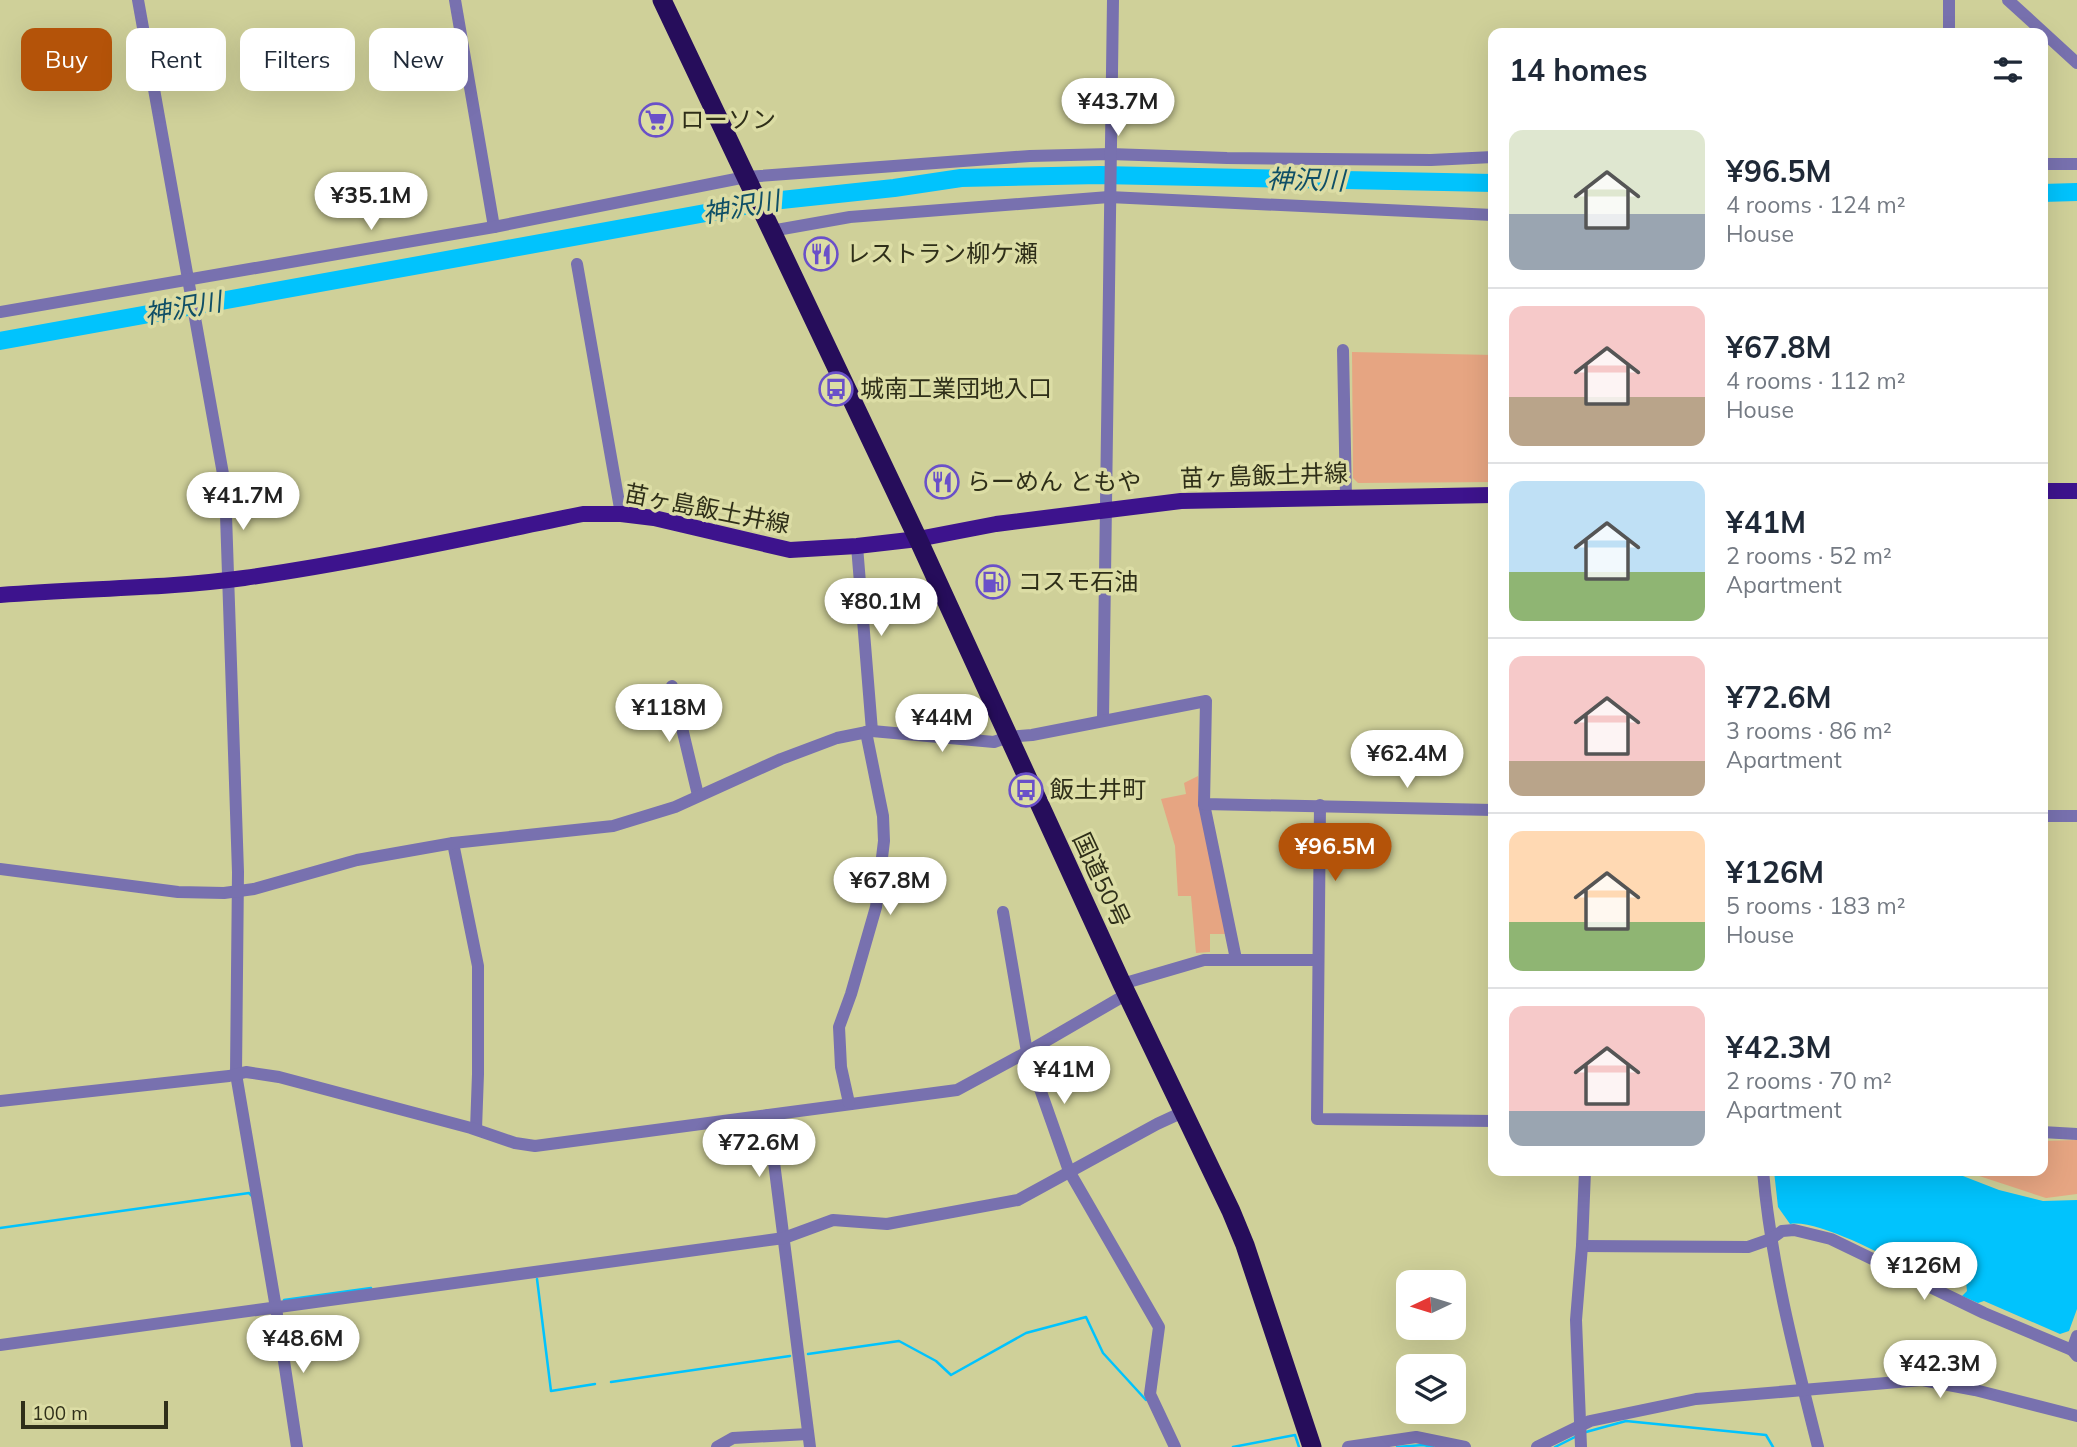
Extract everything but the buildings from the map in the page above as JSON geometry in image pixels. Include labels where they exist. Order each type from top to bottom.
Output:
[{"type":"highway","name":"国道50号","points":[[662,0],[918,539],[1245,1245],[1312,1447]]},
{"type":"main road","points":[[2048,491],[2077,491]]},
{"type":"main road","name":"苗ヶ島飯土井線","points":[[0,595],[228,579],[320,566],[583,514],[621,513],[654,518],[790,550],[918,539],[996,524],[1181,501],[1488,495]]},
{"type":"street","points":[[138,0],[225,485],[238,891],[236,1074],[297,1447]]},
{"type":"street","points":[[455,0],[494,227]]},
{"type":"street","points":[[1103,720],[1113,0]]},
{"type":"street","points":[[1949,0],[1949,28]]},
{"type":"street","points":[[2008,0],[2039,28]]},
{"type":"street","points":[[2048,37],[2077,63]]},
{"type":"street","points":[[0,312],[190,285],[494,227],[749,183],[1030,156],[1363,160],[1488,157]]},
{"type":"street","points":[[2048,164],[2077,164]]},
{"type":"street","points":[[769,228],[850,217],[1109,195],[1488,215]]},
{"type":"street","points":[[577,264],[621,513]]},
{"type":"street","points":[[1343,350],[1346,497]]},
{"type":"street","points":[[849,1103],[841,1067],[839,1027],[876,907],[884,841],[883,816],[869,732],[857,546]]},
{"type":"street","points":[[673,685],[698,795]]},
{"type":"street","points":[[0,869],[178,892],[224,893],[254,888],[357,860],[453,843],[614,826],[674,807],[781,759],[837,738],[869,732],[994,742],[1008,737],[1206,701],[1205,804],[1236,959]]},
{"type":"street","points":[[1205,804],[1488,810]]},
{"type":"street","points":[[1320,805],[1317,1119],[1488,1121]]},
{"type":"street","points":[[2048,816],[2077,816]]},
{"type":"street","points":[[453,843],[478,967],[476,1129]]},
{"type":"street","points":[[1003,912],[1027,1052],[1069,1171],[1159,1327],[1150,1394],[1175,1447]]},
{"type":"street","points":[[0,1101],[246,1072],[272,1075],[476,1129],[515,1143],[535,1146],[957,1090],[1027,1052],[1125,989],[1204,960],[1318,960]]},
{"type":"street","points":[[0,1345],[783,1238],[832,1220],[887,1224],[1017,1200],[1183,1112]]},
{"type":"street","points":[[717,1447],[733,1438],[809,1441],[768,1115]]},
{"type":"street","points":[[2048,1132],[2077,1134]]},
{"type":"street","points":[[1581,1447],[1576,1320],[1583,1246],[1585,1176]]},
{"type":"street","points":[[1764,1176],[1772,1239],[1818,1447]]},
{"type":"street","points":[[1583,1246],[1748,1247],[1772,1239],[1783,1231],[1794,1230],[1831,1239],[2074,1353],[2077,1336]]},
{"type":"street","points":[[1537,1447],[1581,1424],[1696,1399],[1922,1380],[1975,1390],[2077,1416]]},
{"type":"street","points":[[1348,1447],[1416,1437],[1465,1447]]},
{"type":"shaded area","points":[[1352,352],[1488,355],[1488,482],[1358,483],[1353,478]]},
{"type":"shaded area","points":[[1198,776],[1199,808],[1228,934],[1210,934],[1210,952],[1196,953],[1191,896],[1178,896],[1175,846],[1161,799],[1186,794],[1184,783]]},
{"type":"shaded area","points":[[2077,1140],[2077,1194],[2046,1198],[1979,1176],[2048,1176],[2048,1141]]},
{"type":"water","points":[[1775,1176],[1963,1176],[1999,1190],[2043,1201],[2077,1200],[2077,1309],[2069,1331],[2060,1334],[1984,1301],[1978,1303],[1962,1296],[1967,1291],[1966,1282],[1947,1288],[1845,1237],[1805,1224],[1790,1224],[1778,1207]]},
{"type":"waterway","name":"神沢川","points":[[0,341],[772,201],[961,178],[1100,175],[1488,183]]},
{"type":"waterway","name":"神沢川","points":[[2048,193],[2077,192]]},
{"type":"waterway","points":[[0,1228],[249,1193],[252,1196]]},
{"type":"waterway","points":[[537,1279],[551,1391],[595,1384]]},
{"type":"waterway","points":[[284,1300],[371,1288]]},
{"type":"waterway","points":[[808,1354],[899,1341],[936,1361],[951,1375],[1026,1333],[1086,1317],[1103,1353],[1146,1400]]},
{"type":"waterway","points":[[611,1382],[790,1356]]},
{"type":"waterway","points":[[1586,1432],[1626,1421],[1766,1435],[1773,1447]]},
{"type":"waterway","points":[[1233,1447],[1295,1435],[1299,1447]]},
{"type":"waterway","points":[[1555,1447],[1577,1436]]},
{"type":"waterway","points":[[1397,1447],[1433,1447]]},
{"type":"place","name":"ローソン","points":[[656,120]]},
{"type":"place","name":"レストラン柳ケ瀬","points":[[821,254]]},
{"type":"place","name":"城南工業団地入口","points":[[836,389]]},
{"type":"place","name":"らーめん ともや","points":[[942,482]]},
{"type":"place","name":"コスモ石油","points":[[993,582]]},
{"type":"place","name":"飯土井町","points":[[1026,790]]}]
